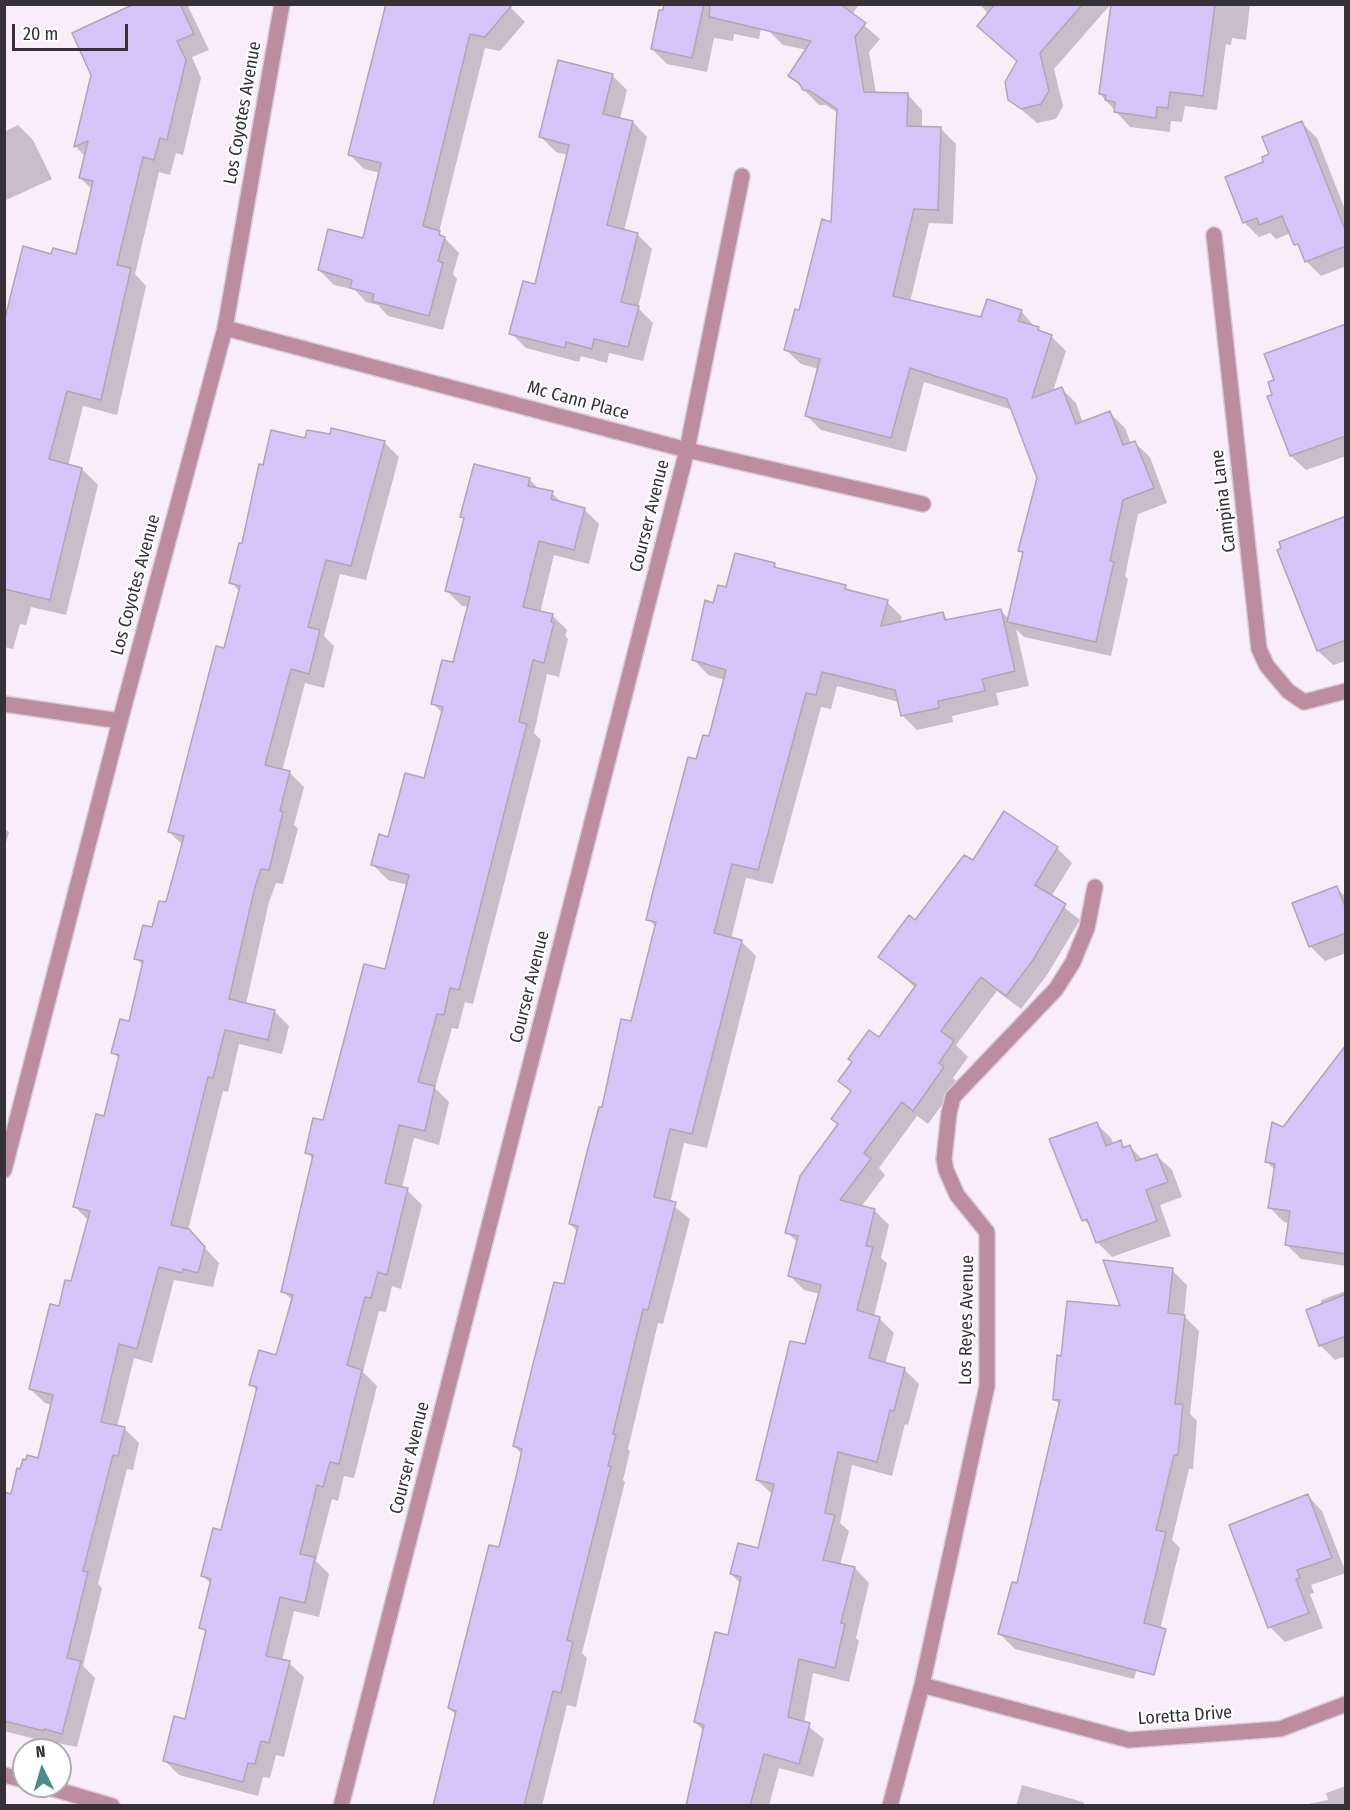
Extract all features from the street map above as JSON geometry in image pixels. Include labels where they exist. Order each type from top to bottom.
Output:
[{"type":"street","name":"Los Coyotes Avenue","points":[[4,1170],[225,328],[282,4]]},
{"type":"street","name":"Courser Avenue","points":[[341,1806],[687,450],[742,176]]},
{"type":"street","name":"Campina Lane","points":[[1214,235],[1259,649],[1267,666],[1288,692],[1304,702],[1346,691]]},
{"type":"street","name":"Mc Cann Place","points":[[225,328],[687,450],[922,504]]},
{"type":"street","points":[[4,704],[120,721]]},
{"type":"street","name":"Los Reyes Avenue","points":[[890,1806],[922,1685],[987,1386],[987,1232],[957,1195],[946,1170],[944,1159],[949,1113],[953,1097],[1056,989],[1073,962],[1088,928],[1095,887]]},
{"type":"street","name":"Loretta Drive","points":[[922,1685],[1129,1740],[1280,1729],[1346,1704]]},
{"type":"street","points":[[72,1794],[112,1806]]},
{"type":"building","points":[[134,4],[180,4],[194,34],[177,41],[186,60],[167,140],[160,138],[154,160],[143,157],[117,265],[131,268],[101,400],[67,391],[49,459],[82,468],[50,600],[4,589],[4,322],[23,246],[51,254],[53,248],[76,254],[93,181],[79,178],[88,141],[74,147],[91,75],[72,33]]},
{"type":"building","points":[[386,4],[513,4],[485,37],[470,34],[423,226],[440,231],[439,235],[445,237],[438,261],[443,263],[429,316],[372,301],[374,294],[350,288],[352,280],[318,270],[328,229],[363,238],[381,163],[348,155]]},
{"type":"building","points":[[664,4],[704,4],[692,58],[651,49],[659,10],[663,10]]},
{"type":"building","points":[[710,4],[840,4],[866,23],[855,37],[864,92],[908,93],[907,126],[941,127],[938,210],[914,209],[893,296],[981,317],[987,299],[1022,310],[1018,321],[1039,327],[1038,330],[1052,335],[1032,398],[1062,387],[1076,424],[1110,411],[1123,445],[1135,441],[1154,488],[1123,500],[1110,561],[1114,562],[1096,642],[1007,622],[1023,552],[1018,551],[1037,478],[1007,399],[910,368],[891,438],[805,416],[820,359],[784,350],[795,309],[799,310],[822,219],[831,222],[837,109],[810,91],[803,90],[799,83],[788,76],[811,41],[709,17]]},
{"type":"building","points":[[995,4],[1083,4],[1040,53],[1049,91],[1041,104],[1021,109],[1008,100],[1005,82],[1017,61],[977,26]]},
{"type":"building","points":[[1111,4],[1215,4],[1203,96],[1170,92],[1168,108],[1157,107],[1156,118],[1114,112],[1115,102],[1105,100],[1106,95],[1099,94]]},
{"type":"building","points":[[558,60],[613,74],[603,114],[633,121],[607,225],[638,233],[621,302],[639,306],[628,347],[594,339],[592,349],[566,342],[565,348],[509,334],[523,281],[535,284],[569,145],[539,137]]},
{"type":"building","points":[[1302,121],[1346,232],[1346,246],[1305,262],[1298,244],[1294,245],[1282,216],[1259,225],[1257,218],[1243,223],[1225,177],[1263,162],[1262,157],[1269,154],[1262,137]]},
{"type":"building","points":[[1346,324],[1346,436],[1290,456],[1267,396],[1272,395],[1268,382],[1274,380],[1264,354]]},
{"type":"building","points":[[331,428],[385,441],[351,566],[326,560],[308,627],[320,630],[309,674],[291,669],[265,765],[290,771],[269,870],[261,869],[255,887],[229,999],[275,1010],[268,1040],[225,1030],[213,1078],[208,1077],[171,1225],[189,1229],[205,1247],[198,1273],[183,1269],[182,1273],[159,1267],[137,1349],[119,1344],[101,1422],[125,1427],[118,1456],[113,1455],[83,1571],[88,1572],[67,1658],[81,1661],[62,1734],[44,1729],[44,1731],[4,1721],[4,1492],[11,1494],[17,1468],[20,1469],[27,1455],[38,1458],[53,1395],[29,1389],[50,1304],[59,1306],[65,1280],[71,1281],[90,1211],[73,1207],[96,1114],[104,1116],[119,1055],[111,1053],[120,1019],[129,1021],[143,961],[134,959],[143,925],[152,927],[159,901],[166,902],[184,836],[168,832],[216,646],[224,648],[240,586],[229,583],[239,543],[242,543],[259,464],[263,465],[271,430],[305,438],[307,430],[330,434]]},
{"type":"building","points":[[474,464],[530,478],[528,486],[553,491],[551,499],[585,508],[574,550],[539,541],[523,607],[553,614],[551,622],[554,623],[544,663],[533,660],[519,722],[527,724],[459,990],[450,988],[444,1015],[437,1014],[418,1082],[435,1086],[425,1131],[399,1125],[385,1183],[408,1188],[387,1275],[378,1272],[371,1298],[365,1297],[347,1365],[362,1370],[339,1464],[330,1462],[323,1487],[317,1485],[300,1554],[315,1557],[305,1603],[280,1597],[266,1656],[290,1661],[269,1743],[261,1741],[255,1764],[248,1763],[243,1782],[163,1761],[174,1716],[185,1719],[206,1630],[199,1628],[211,1579],[201,1576],[213,1528],[221,1530],[257,1387],[249,1385],[259,1350],[276,1355],[293,1295],[281,1292],[313,1155],[305,1153],[313,1118],[323,1120],[364,964],[385,969],[409,875],[371,865],[379,834],[388,837],[405,773],[424,778],[443,707],[431,704],[442,660],[453,662],[470,597],[445,591],[464,518],[460,517]]},
{"type":"building","points":[[1346,516],[1346,640],[1317,651],[1277,550],[1281,548],[1279,542]]},
{"type":"building","points":[[735,553],[775,563],[774,567],[846,585],[845,589],[888,600],[881,626],[943,612],[945,620],[1001,609],[1015,671],[982,679],[985,691],[938,701],[939,708],[901,716],[895,690],[822,672],[816,695],[806,693],[758,870],[732,864],[714,933],[742,940],[692,1134],[670,1129],[654,1197],[676,1202],[648,1310],[643,1309],[613,1434],[616,1435],[608,1466],[611,1466],[567,1640],[573,1642],[561,1693],[553,1691],[524,1806],[433,1806],[456,1711],[448,1708],[489,1545],[499,1547],[517,1473],[522,1449],[513,1446],[532,1368],[554,1282],[564,1284],[578,1226],[569,1224],[588,1148],[599,1107],[602,1107],[621,1019],[631,1021],[656,922],[646,920],[654,887],[688,757],[696,759],[703,735],[709,736],[726,670],[692,660],[705,600],[713,603],[718,585],[726,587]]},
{"type":"building","points":[[1004,811],[1058,847],[1035,885],[1066,904],[1033,960],[1006,996],[981,977],[941,1031],[954,1041],[939,1063],[944,1067],[913,1111],[902,1102],[864,1153],[871,1159],[840,1200],[875,1209],[866,1246],[873,1247],[857,1310],[880,1317],[869,1358],[905,1368],[894,1411],[890,1410],[877,1462],[838,1452],[825,1513],[835,1515],[823,1560],[855,1567],[841,1623],[845,1624],[835,1668],[799,1659],[788,1717],[810,1723],[799,1764],[764,1754],[750,1806],[686,1806],[704,1725],[694,1722],[715,1632],[728,1635],[741,1577],[730,1574],[738,1543],[758,1548],[774,1484],[756,1480],[790,1341],[805,1344],[821,1285],[788,1276],[798,1236],[785,1233],[800,1176],[838,1124],[831,1119],[851,1091],[838,1081],[852,1062],[848,1059],[869,1030],[879,1037],[916,985],[878,957],[909,915],[915,920],[964,855],[973,860]]},
{"type":"building","points":[[1337,886],[1346,909],[1346,933],[1309,947],[1292,903]]},
{"type":"building","points":[[1346,1045],[1346,1254],[1285,1245],[1290,1211],[1268,1208],[1275,1164],[1265,1162],[1272,1122],[1283,1127]]},
{"type":"building","points":[[1097,1122],[1106,1146],[1121,1140],[1123,1148],[1130,1145],[1136,1161],[1157,1154],[1168,1182],[1146,1190],[1157,1221],[1096,1243],[1087,1219],[1082,1221],[1049,1139]]},
{"type":"building","points":[[1103,1260],[1173,1268],[1168,1313],[1185,1315],[1175,1404],[1183,1404],[1178,1455],[1174,1455],[1156,1530],[1166,1532],[1144,1623],[1166,1629],[1154,1675],[998,1634],[1012,1582],[1017,1583],[1060,1400],[1053,1400],[1057,1355],[1061,1356],[1067,1301],[1120,1306]]},
{"type":"building","points":[[1346,1294],[1346,1336],[1319,1346],[1306,1310]]},
{"type":"building","points":[[1308,1494],[1332,1558],[1297,1570],[1300,1578],[1296,1579],[1309,1613],[1268,1628],[1229,1525]]}]
